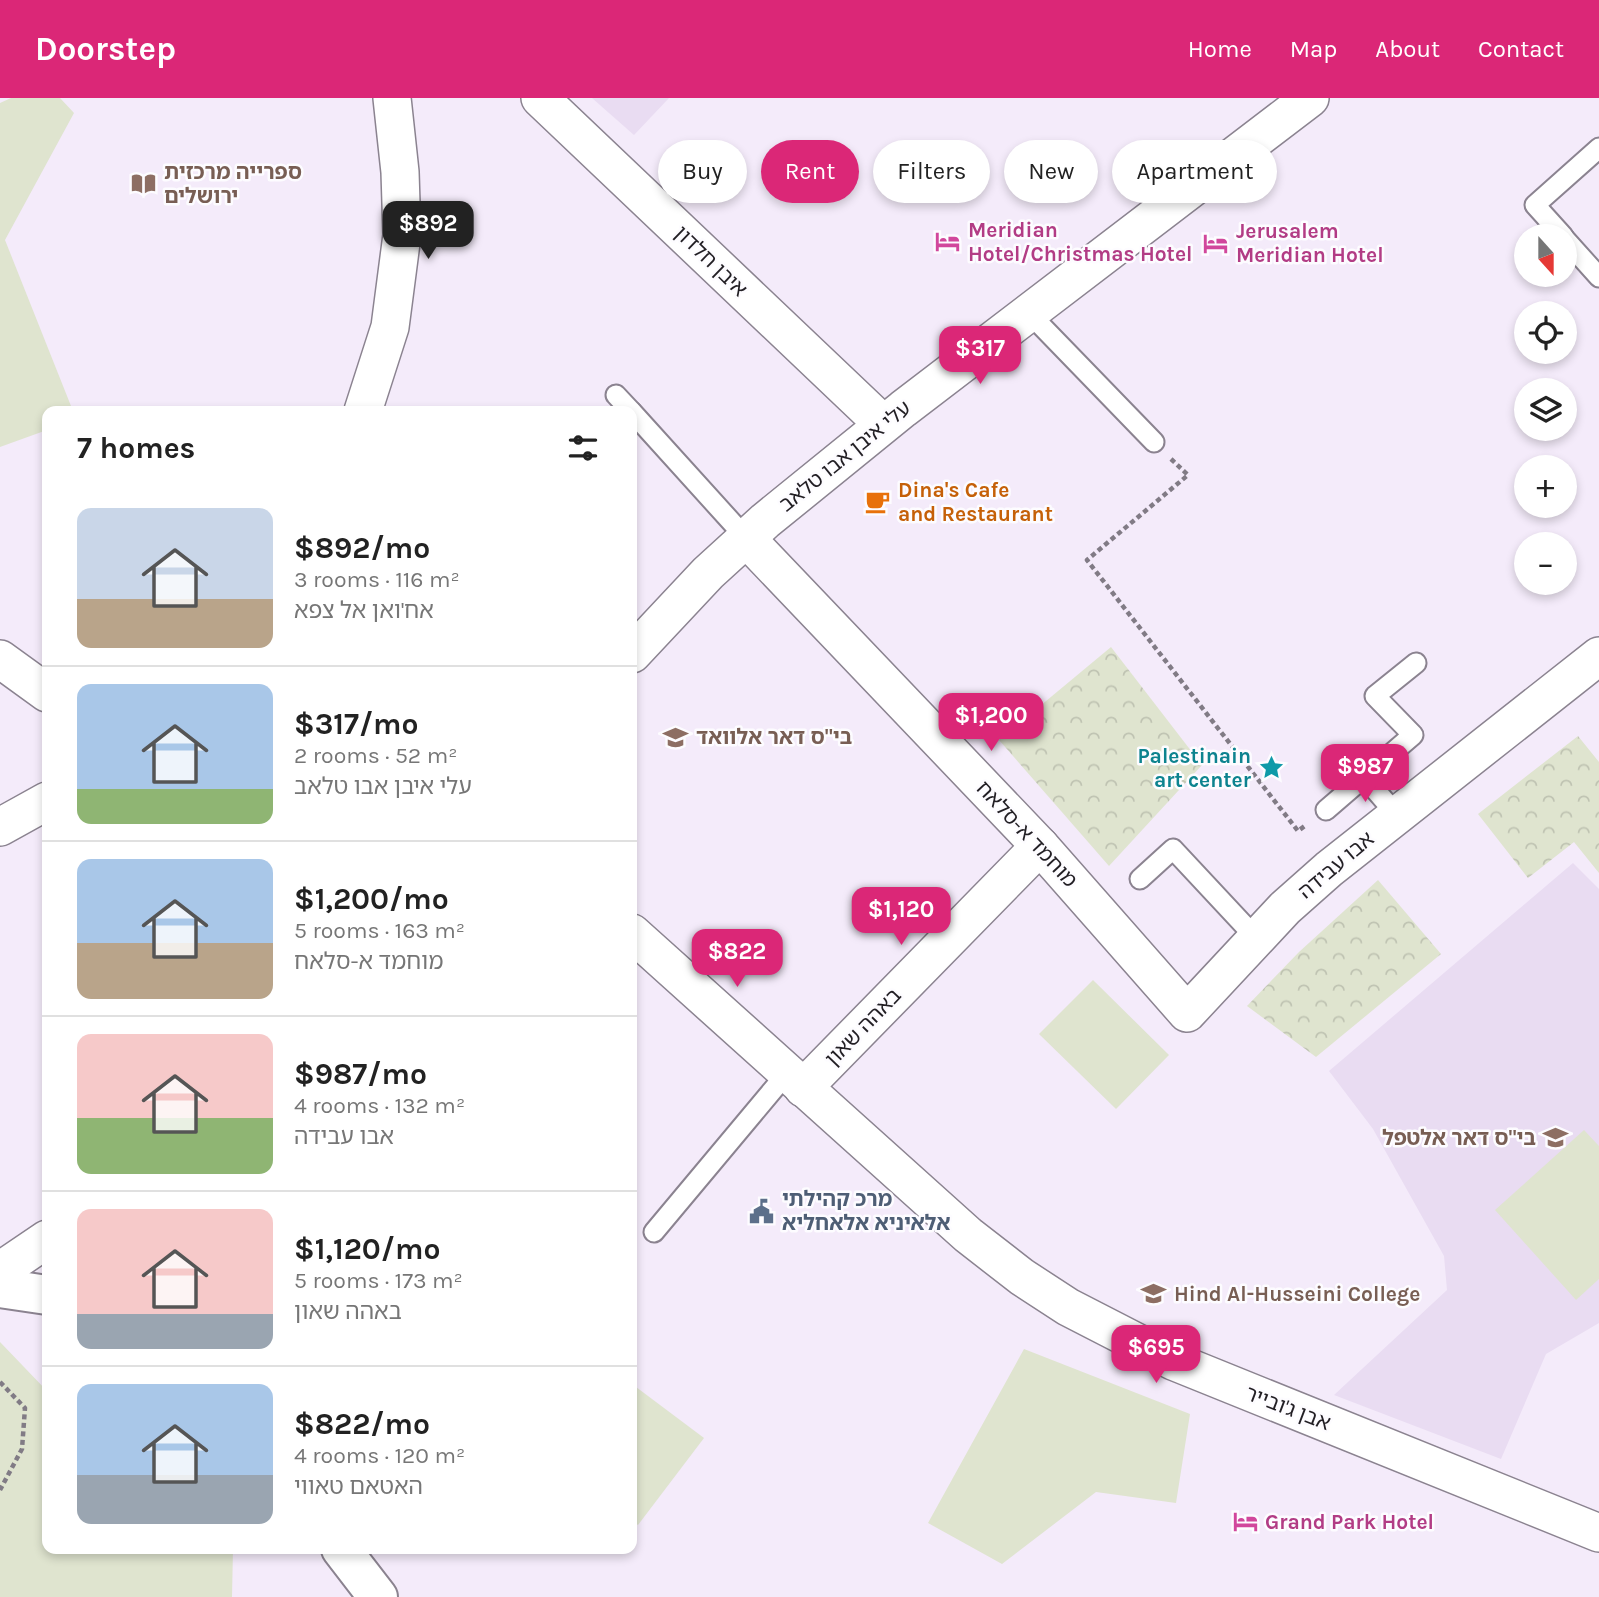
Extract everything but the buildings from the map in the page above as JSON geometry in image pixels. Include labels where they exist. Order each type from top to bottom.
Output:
[{"type":"street","points":[[365,406],[390,327],[402,235],[400,172],[392,98]]},
{"type":"street","name":"איבן חלדון","points":[[540,98],[883,424]]},
{"type":"street","name":"עלי איבן אבו טלאב","points":[[637,649],[708,573],[746,538],[883,424],[1310,98]]},
{"type":"street","name":"מוחמד א-סלאח","points":[[746,538],[1040,846],[1187,1013]]},
{"type":"street","name":"אבו עבידה","points":[[1187,1013],[1285,908],[1329,869],[1599,656]]},
{"type":"street","points":[[0,659],[42,689]]},
{"type":"street","points":[[0,827],[42,804]]},
{"type":"street","name":"באהה שאון","points":[[795,1080],[1040,846]]},
{"type":"street","name":"אבן ג'ובייר","points":[[637,938],[968,1235],[1022,1277],[1068,1307],[1186,1367],[1599,1533]]},
{"type":"street","points":[[0,1271],[42,1242]]},
{"type":"street","points":[[0,1288],[42,1294]]},
{"type":"street","points":[[345,1554],[378,1597]]},
{"type":"lane","points":[[1552,224],[1535,205],[1599,148]]},
{"type":"lane","points":[[1577,252],[1599,277]]},
{"type":"lane","points":[[1029,313],[1154,442]]},
{"type":"lane","points":[[616,395],[626,406]]},
{"type":"lane","points":[[637,418],[746,538]]},
{"type":"lane","points":[[1326,810],[1413,735],[1375,696],[1416,663]]},
{"type":"lane","points":[[1364,777],[1397,815]]},
{"type":"lane","points":[[1140,879],[1173,849],[1257,939]]},
{"type":"lane","points":[[653,1232],[795,1080]]},
{"type":"path","points":[[1154,442],[1188,475],[1087,560],[1298,831],[1326,810]]},
{"type":"path","points":[[0,1382],[25,1408],[22,1448],[0,1490]]},
{"type":"shaded area","points":[[592,98],[669,98],[634,135]]},
{"type":"shaded area","points":[[1573,863],[1599,889],[1599,1323],[1546,1354],[1501,1459],[1334,1395],[1447,1290],[1444,1256],[1373,1129],[1329,1071]]},
{"type":"green space","points":[[11,98],[60,98],[74,113],[5,240],[71,406],[42,406],[42,432],[0,447],[0,103]]},
{"type":"green space","points":[[1111,647],[1202,765],[1109,866],[999,740]]},
{"type":"green space","points":[[1578,736],[1599,762],[1599,873],[1574,842],[1528,878],[1478,814]]},
{"type":"green space","points":[[1378,880],[1441,954],[1316,1057],[1247,1006],[1299,952]]},
{"type":"green space","points":[[1093,980],[1169,1055],[1116,1109],[1039,1034]]},
{"type":"green space","points":[[1584,1130],[1599,1146],[1599,1279],[1576,1300],[1495,1210]]},
{"type":"green space","points":[[0,1342],[42,1386],[42,1554],[233,1554],[232,1597],[0,1597]]},
{"type":"green space","points":[[1024,1349],[1190,1414],[1176,1503],[1096,1492],[1002,1564],[928,1523]]},
{"type":"green space","points":[[637,1388],[704,1438],[637,1524]]},
{"type":"place","name":"ספרייה מרכזית ירושלים","points":[[144,184]]},
{"type":"place","name":"Meridian Hotel/Christmas Hotel","points":[[948,242]]},
{"type":"place","name":"Jerusalem Meridian Hotel","points":[[1216,243]]},
{"type":"place","name":"Dina's Cafe and Restaurant","points":[[878,502]]},
{"type":"place","name":"בי\"ס דאר אלוואד","points":[[676,737]]},
{"type":"place","name":"Palestinain art center","points":[[1271,768]]},
{"type":"place","name":"בי\"ס דאר אלטפל","points":[[1556,1138]]},
{"type":"place","name":"מרכ קהילתי אלאיניא אלאחליא","points":[[762,1211]]},
{"type":"place","name":"Hind Al-Husseini College","points":[[1154,1294]]},
{"type":"place","name":"Grand Park Hotel","points":[[1245,1522]]}]
